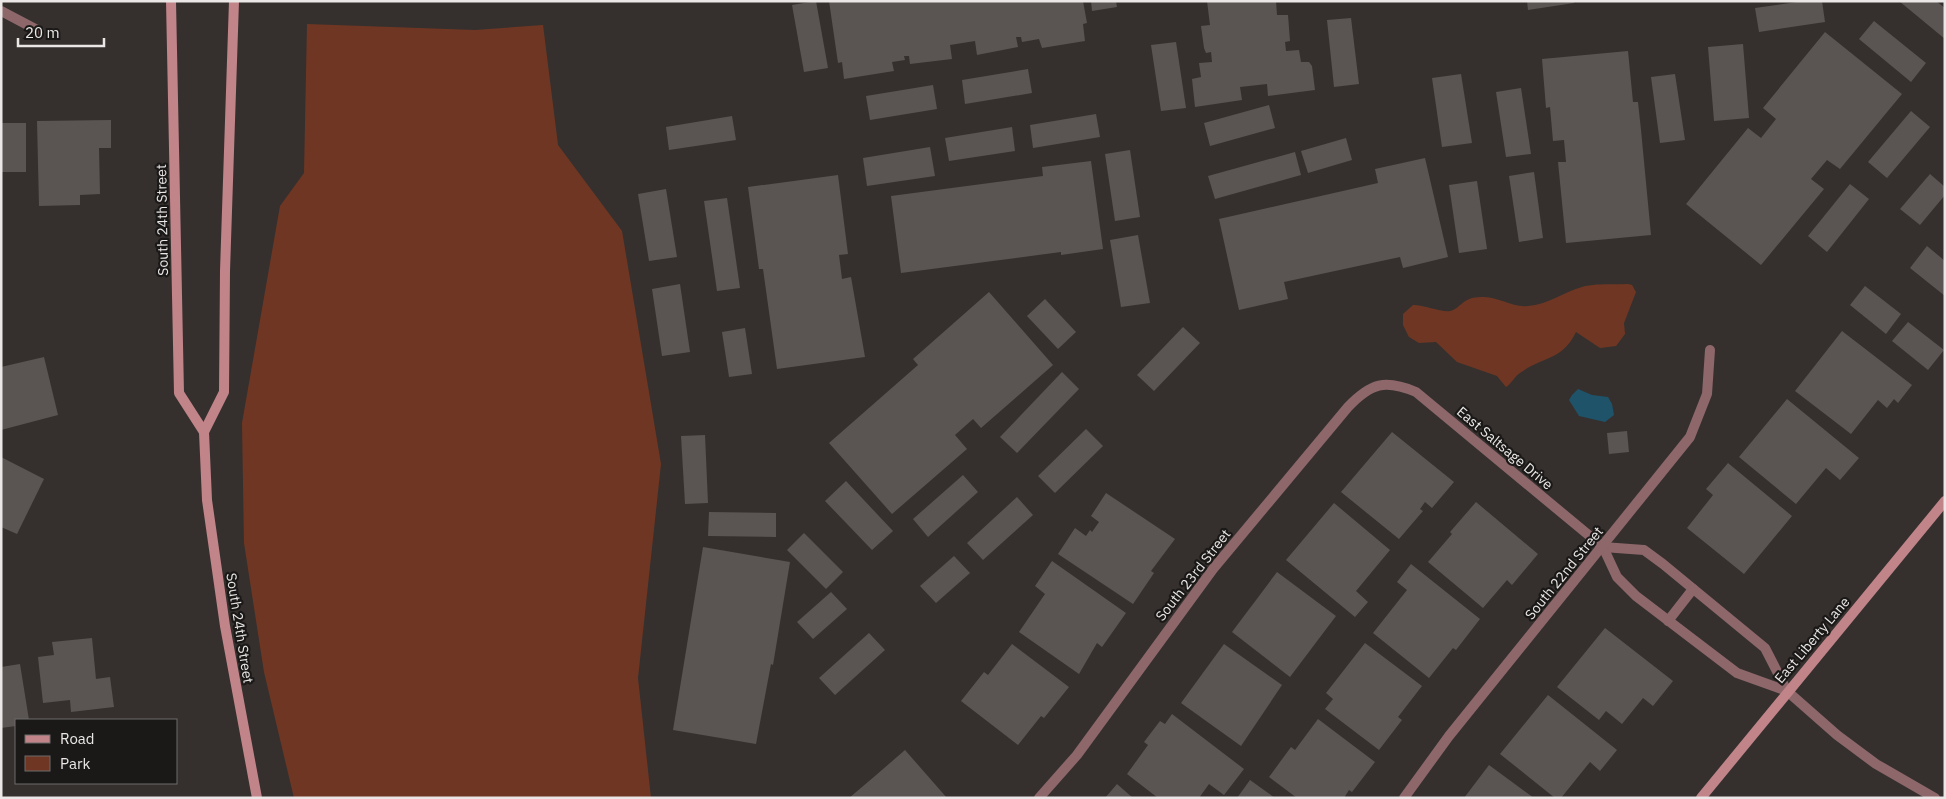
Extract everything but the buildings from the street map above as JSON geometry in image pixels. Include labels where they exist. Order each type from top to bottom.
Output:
[{"type":"street","name":"South 24th Street","points":[[170,1],[179,393],[204,432]]},
{"type":"street","name":"South 24th Street","points":[[234,1],[225,271],[224,392],[204,432],[207,500],[218,581],[257,798]]},
{"type":"street","points":[[1,11],[39,31]]},
{"type":"street","name":"South 22nd Street","points":[[1404,798],[1449,736],[1690,437],[1707,394],[1710,350]]},
{"type":"street","name":"East Saltsage Drive","points":[[1382,383],[1401,386],[1416,392],[1603,547],[1617,576],[1636,596],[1737,673],[1787,691],[1860,752],[1935,798]]},
{"type":"street","name":"South 23rd Street","points":[[1039,798],[1077,755],[1213,569],[1348,406],[1362,392],[1382,383]]},
{"type":"street","name":"East Liberty Lane","points":[[1701,798],[1945,501]]},
{"type":"street","name":"East Saltsage Drive","points":[[1603,547],[1644,550],[1765,648],[1787,691]]},
{"type":"street","points":[[1668,621],[1693,589]]},
{"type":"green space","points":[[307,24],[475,30],[543,25],[558,145],[622,231],[661,464],[638,678],[651,798],[294,798],[264,672],[244,543],[242,423],[280,206],[304,173]]},
{"type":"green space","points":[[1632,285],[1636,292],[1624,323],[1625,334],[1616,346],[1600,348],[1576,332],[1565,348],[1520,373],[1506,387],[1497,376],[1457,362],[1436,342],[1419,343],[1409,337],[1403,325],[1403,314],[1413,305],[1450,311],[1471,298],[1490,297],[1517,305],[1528,306],[1549,301],[1575,289],[1587,286]]},
{"type":"water","points":[[1578,389],[1592,395],[1608,397],[1612,404],[1614,415],[1605,422],[1579,416],[1569,400]]}]
